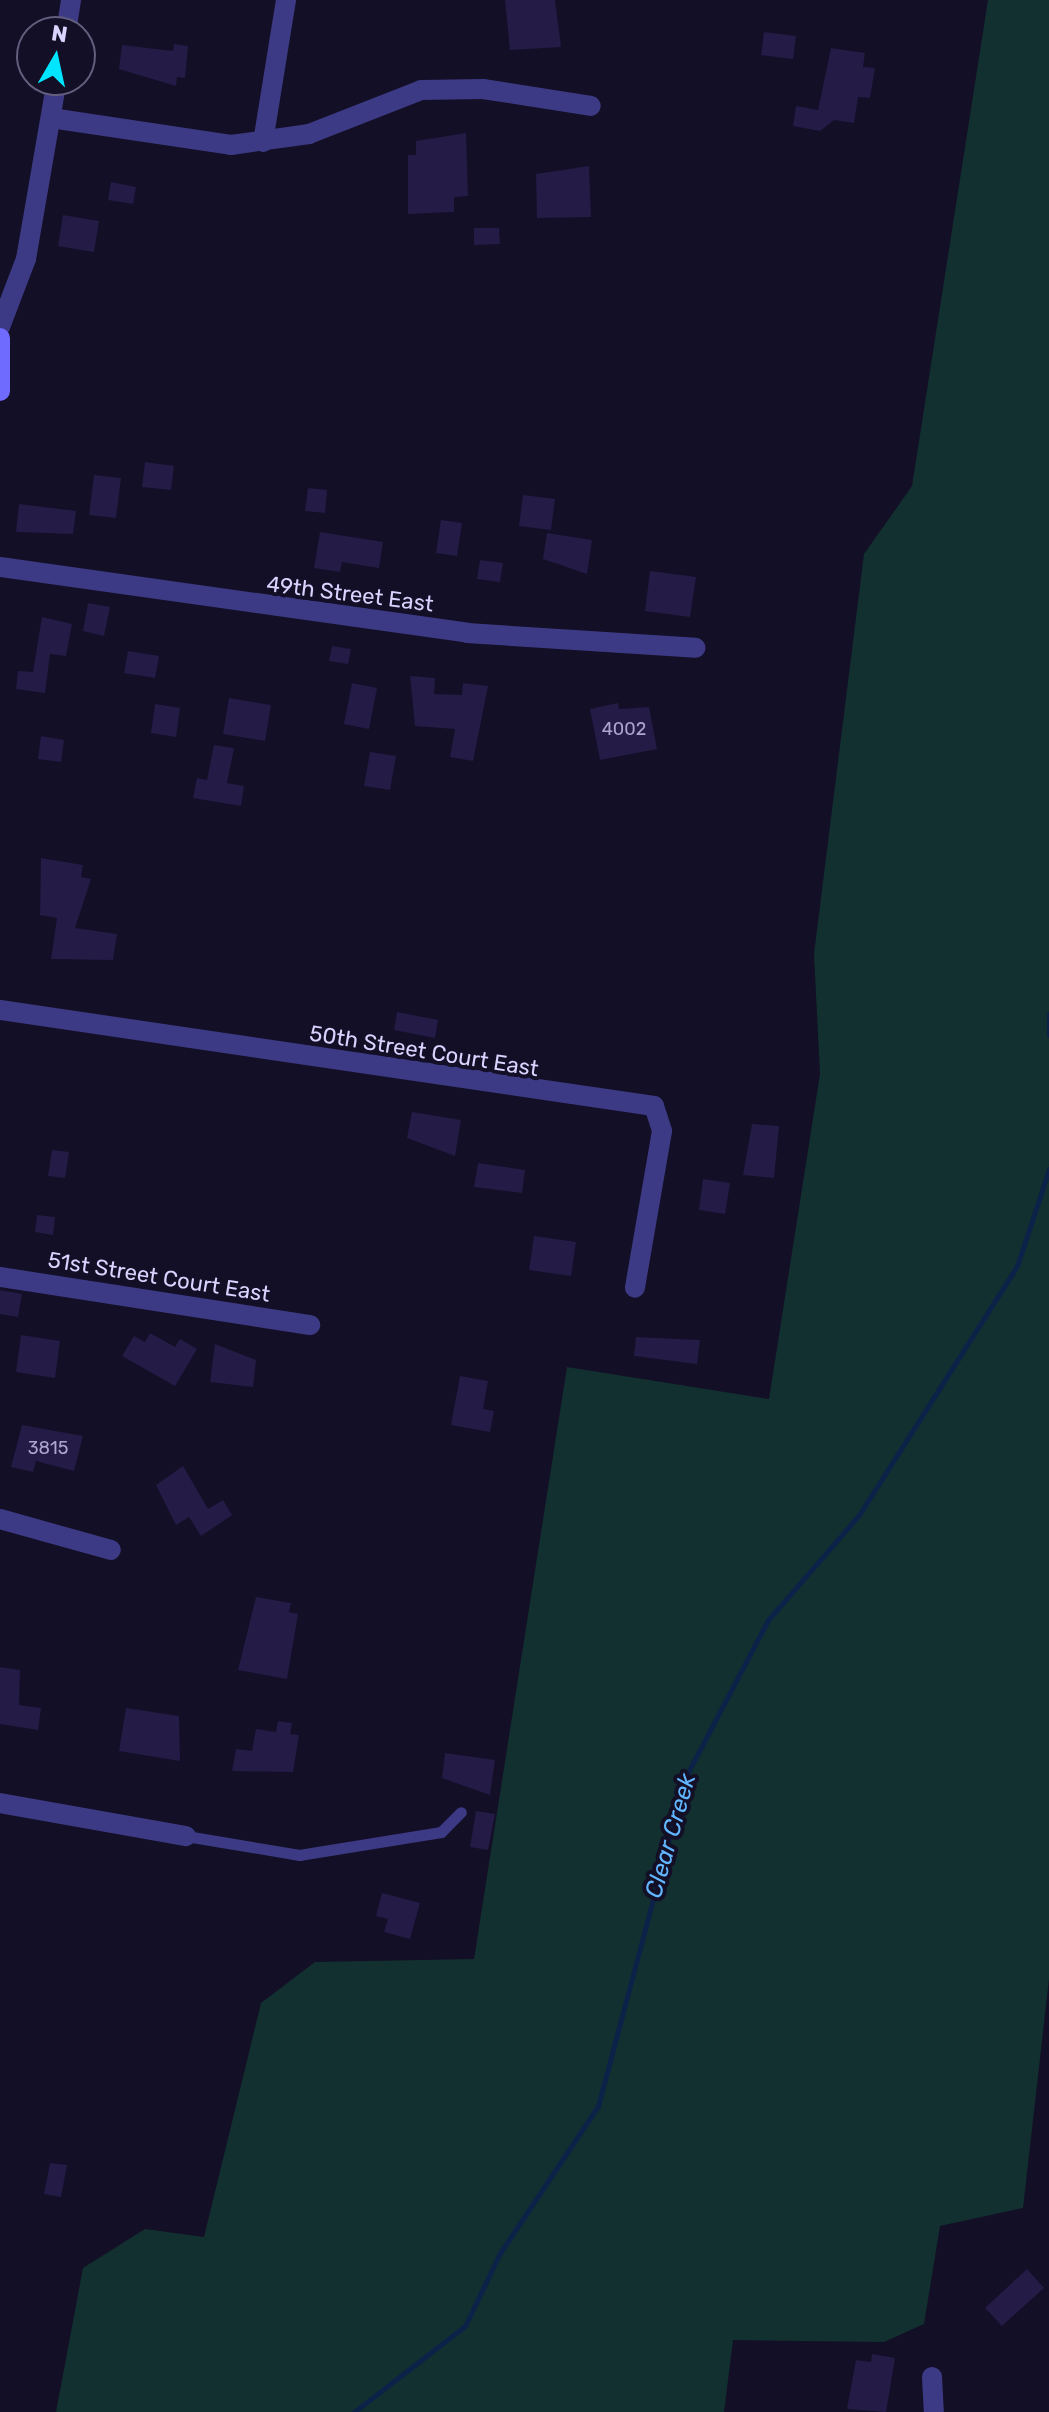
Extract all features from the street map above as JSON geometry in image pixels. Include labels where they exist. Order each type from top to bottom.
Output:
[{"type":"street","points":[[263,142],[286,0]]},
{"type":"street","points":[[51,118],[231,145],[309,134],[421,90],[483,89],[591,106]]},
{"type":"street","points":[[0,327],[23,274],[54,96]]},
{"type":"street","points":[[0,338],[0,391]]},
{"type":"street","name":"49th Street East","points":[[0,567],[467,633],[696,648]]},
{"type":"street","name":"50th Street Court East","points":[[0,1010],[654,1106],[662,1131],[635,1288]]},
{"type":"street","name":"51st Street Court East","points":[[0,1277],[310,1325]]},
{"type":"street","points":[[0,1519],[111,1550]]},
{"type":"street","points":[[0,1803],[186,1836]]},
{"type":"street","points":[[932,2377],[934,2412]]},
{"type":"lane","points":[[186,1836],[299,1855],[441,1832],[461,1812]]},
{"type":"green space","points":[[988,0],[1049,0],[1049,1979],[1023,2208],[940,2226],[924,2324],[884,2342],[733,2340],[724,2412],[56,2412],[83,2268],[145,2229],[204,2237],[261,2003],[315,1962],[474,1959],[567,1367],[769,1399],[820,1074],[814,954],[864,554],[912,486]]},
{"type":"building","points":[[505,0],[555,0],[561,47],[510,50]]},
{"type":"building","points":[[764,32],[796,36],[793,59],[761,55]]},
{"type":"building","points":[[174,44],[188,46],[185,78],[177,77],[176,86],[119,69],[122,45],[173,51]]},
{"type":"building","points":[[831,48],[865,53],[863,67],[875,68],[870,98],[858,97],[854,123],[834,120],[820,131],[793,126],[796,106],[818,110]]},
{"type":"building","points":[[466,133],[468,196],[454,197],[454,212],[408,214],[408,155],[416,155],[416,141]]},
{"type":"building","points":[[589,166],[591,217],[537,218],[536,174]]},
{"type":"building","points":[[111,182],[136,187],[133,204],[108,200]]},
{"type":"building","points":[[63,215],[99,221],[94,252],[58,246]]},
{"type":"building","points":[[474,228],[499,228],[500,244],[474,245]]},
{"type":"building","points":[[145,462],[174,466],[171,490],[142,487]]},
{"type":"building","points":[[94,475],[121,478],[116,518],[89,515]]},
{"type":"building","points":[[308,488],[327,490],[325,513],[305,511]]},
{"type":"building","points":[[523,495],[555,499],[551,530],[519,526]]},
{"type":"building","points":[[19,504],[76,511],[73,534],[16,532]]},
{"type":"building","points":[[441,520],[462,523],[457,556],[436,553]]},
{"type":"building","points":[[320,532],[383,542],[379,568],[342,562],[340,572],[314,568]]},
{"type":"building","points":[[547,533],[592,540],[587,574],[543,559]]},
{"type":"building","points":[[480,560],[503,563],[500,582],[477,579]]},
{"type":"building","points":[[650,571],[696,577],[690,617],[645,611]]},
{"type":"building","points":[[88,603],[110,607],[104,636],[83,631]]},
{"type":"building","points":[[42,617],[72,624],[66,656],[50,654],[45,693],[16,689],[18,671],[33,672]]},
{"type":"building","points":[[332,646],[351,649],[348,664],[329,661]]},
{"type":"building","points":[[128,651],[159,656],[155,678],[124,673]]},
{"type":"building","points":[[410,676],[435,678],[434,694],[462,695],[463,683],[488,686],[473,761],[450,757],[455,729],[415,726]]},
{"type":"building","points":[[352,683],[377,688],[369,729],[344,724]]},
{"type":"building","points":[[229,698],[271,705],[265,741],[223,734]]},
{"type":"building","points":[[618,703],[619,709],[649,707],[657,749],[600,760],[590,709]]},
{"type":"building","points":[[155,704],[180,708],[176,737],[151,733]]},
{"type":"building","points":[[41,736],[64,740],[61,762],[38,759]]},
{"type":"building","points":[[214,745],[234,748],[227,783],[244,786],[241,806],[193,798],[197,778],[207,780]]},
{"type":"building","points":[[370,752],[396,756],[390,790],[364,786]]},
{"type":"building","points":[[41,858],[83,865],[81,877],[91,879],[75,928],[117,934],[113,960],[51,959],[57,918],[40,915]]},
{"type":"building","points":[[397,1012],[438,1020],[435,1038],[394,1030]]},
{"type":"building","points":[[412,1112],[461,1120],[455,1156],[407,1138]]},
{"type":"building","points":[[752,1124],[779,1126],[774,1178],[743,1175]]},
{"type":"building","points":[[52,1150],[69,1152],[65,1178],[48,1176]]},
{"type":"building","points":[[478,1163],[525,1170],[522,1193],[474,1187]]},
{"type":"building","points":[[703,1179],[730,1183],[725,1214],[699,1210]]},
{"type":"building","points":[[37,1215],[55,1217],[53,1235],[35,1232]]},
{"type":"building","points":[[534,1236],[576,1242],[571,1276],[529,1270]]},
{"type":"building","points":[[0,1290],[22,1294],[18,1317],[0,1314]]},
{"type":"building","points":[[150,1333],[175,1347],[180,1339],[197,1349],[175,1386],[122,1356],[134,1336],[145,1342]]},
{"type":"building","points":[[21,1335],[60,1341],[55,1378],[16,1372]]},
{"type":"building","points":[[636,1337],[700,1340],[697,1364],[634,1356]]},
{"type":"building","points":[[215,1344],[256,1360],[253,1387],[210,1382]]},
{"type":"building","points":[[460,1376],[488,1381],[483,1409],[494,1411],[490,1432],[451,1425]]},
{"type":"building","points":[[22,1425],[83,1436],[74,1471],[36,1461],[33,1472],[11,1467]]},
{"type":"building","points":[[183,1466],[208,1509],[223,1500],[232,1515],[201,1536],[189,1517],[176,1525],[156,1485]]},
{"type":"building","points":[[256,1597],[291,1603],[289,1612],[298,1614],[287,1679],[238,1670]]},
{"type":"building","points":[[0,1667],[20,1670],[19,1705],[41,1708],[38,1730],[0,1724]]},
{"type":"building","points":[[126,1708],[179,1716],[180,1761],[119,1751]]},
{"type":"building","points":[[278,1721],[292,1723],[290,1734],[299,1735],[293,1772],[232,1771],[236,1749],[252,1751],[256,1729],[276,1732]]},
{"type":"building","points":[[445,1753],[495,1760],[490,1795],[442,1778]]},
{"type":"building","points":[[476,1811],[495,1814],[488,1850],[470,1847]]},
{"type":"building","points":[[382,1893],[420,1903],[410,1939],[384,1932],[388,1919],[376,1916]]},
{"type":"building","points":[[50,2163],[67,2165],[61,2197],[44,2194]]},
{"type":"building","points":[[1027,2269],[1044,2288],[1002,2326],[985,2308]]},
{"type":"building","points":[[872,2354],[895,2358],[886,2412],[847,2409],[856,2360],[871,2362]]},
{"type":"waterway","name":"Clear Creek","points":[[1049,1014],[1049,1035]]},
{"type":"waterway","name":"Clear Creek","points":[[354,2412],[465,2326],[500,2253],[598,2106],[685,1778],[768,1620],[859,1515],[1017,1266],[1049,1169]]}]
